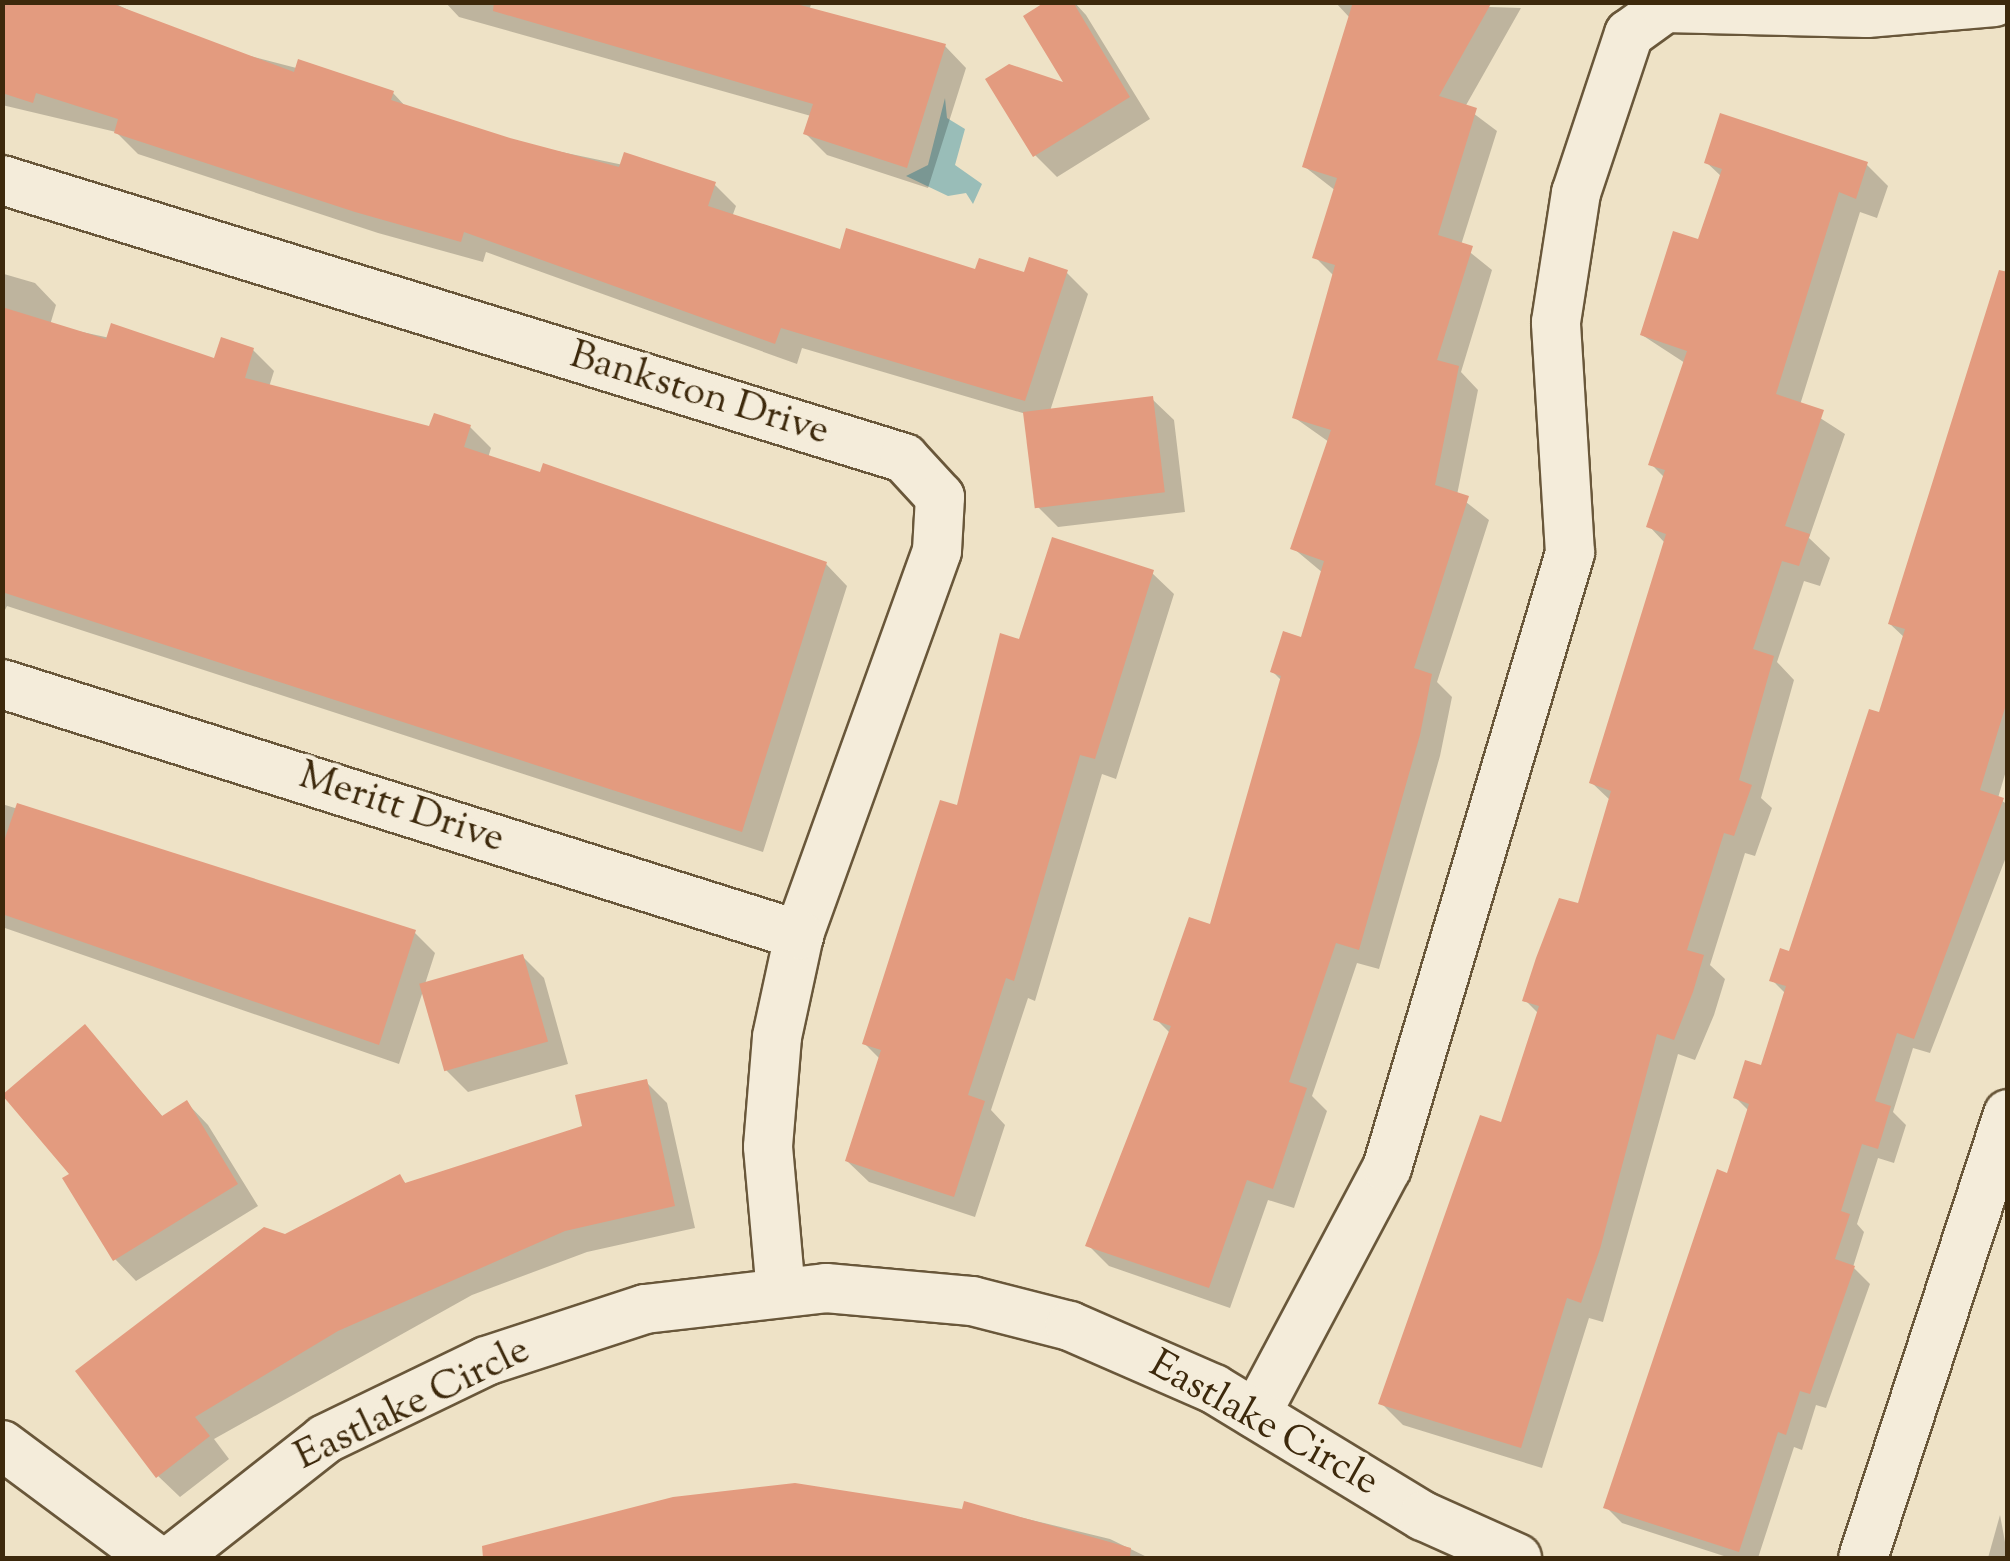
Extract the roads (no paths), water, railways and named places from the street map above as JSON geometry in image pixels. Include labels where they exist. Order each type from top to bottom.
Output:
[{"type":"street","points":[[1256,1414],[1387,1168],[1570,553],[1556,322],[1596,113],[1629,34],[1665,8],[1867,13],[1996,2]]},
{"type":"street","name":"Bankston Drive","points":[[2,180],[904,458],[940,496],[937,551],[800,935],[768,1147],[781,1292]]},
{"type":"street","name":"Meritt Drive","points":[[2,684],[800,935]]},
{"type":"street","points":[[1863,1558],[2008,1114]]},
{"type":"street","name":"Eastlake Circle","points":[[174,1558],[238,1499],[325,1440],[486,1361],[645,1308],[781,1292],[972,1300],[1038,1317],[1256,1414],[1423,1516],[1517,1558]]},
{"type":"street","points":[[2,1445],[154,1558]]},
{"type":"water","points":[[945,98],[947,118],[965,129],[955,165],[982,184],[973,204],[966,193],[948,196],[906,176],[928,165]]}]
